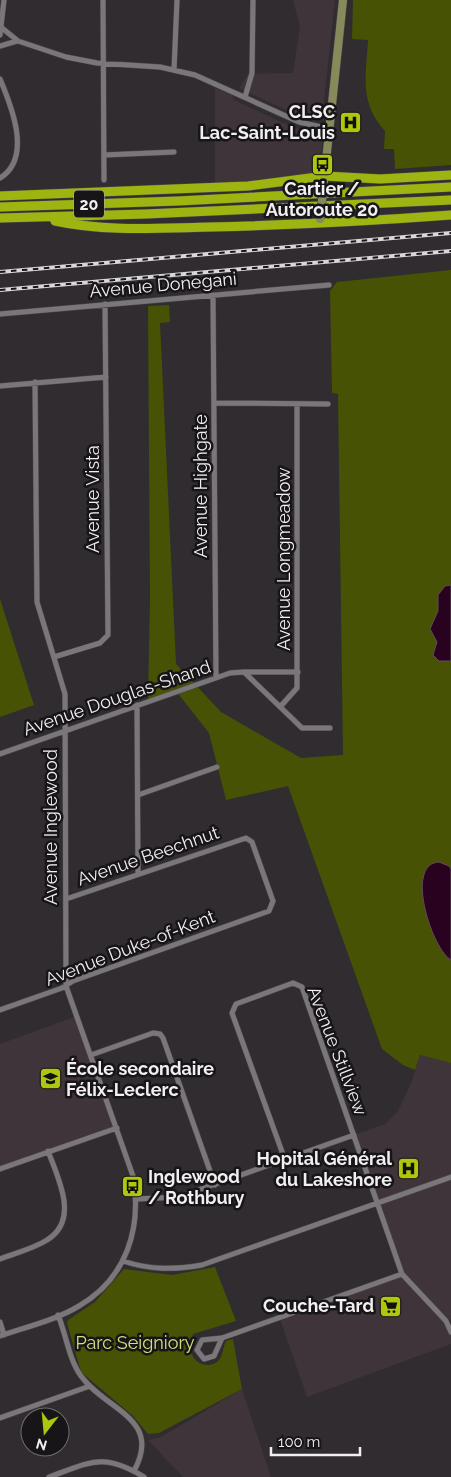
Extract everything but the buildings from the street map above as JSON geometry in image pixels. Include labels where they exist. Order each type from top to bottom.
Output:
[{"type":"highway","points":[[0,196],[248,186],[324,179],[380,179],[451,175]]},
{"type":"highway","name":"20","points":[[0,207],[451,188]]},
{"type":"highway","name":"20","points":[[0,218],[38,218],[451,200]]},
{"type":"highway","points":[[38,218],[85,227],[320,221],[451,215]]},
{"type":"street","points":[[0,0],[4,0],[0,35]]},
{"type":"street","points":[[103,0],[104,180]]},
{"type":"street","points":[[174,70],[177,0]]},
{"type":"street","points":[[245,97],[252,73],[253,0]]},
{"type":"street","points":[[320,221],[343,0]]},
{"type":"street","points":[[2,28],[18,41],[66,57],[174,70],[209,80],[302,124],[330,129]]},
{"type":"street","points":[[0,46],[18,41]]},
{"type":"street","points":[[0,79],[14,113],[17,139],[12,165],[0,178]]},
{"type":"street","points":[[104,155],[174,152]]},
{"type":"street","name":"Avenue Donegani","points":[[0,314],[329,285]]},
{"type":"street","name":"Avenue Highgate","points":[[213,295],[216,677]]},
{"type":"street","name":"Avenue Vista","points":[[54,657],[100,643],[108,635],[105,304]]},
{"type":"street","points":[[0,386],[106,377]]},
{"type":"street","name":"Avenue Inglewood","points":[[2,1335],[58,1315],[92,1298],[109,1282],[123,1261],[134,1228],[137,1199],[133,1176],[117,1128],[66,986],[65,694],[37,601],[35,382]]},
{"type":"street","points":[[214,403],[328,404]]},
{"type":"street","name":"Avenue Longmeadow","points":[[280,707],[297,688],[298,672],[297,404]]},
{"type":"street","points":[[244,672],[302,728],[330,728]]},
{"type":"street","name":"Avenue Douglas-Shand","points":[[0,754],[230,673],[298,672]]},
{"type":"street","points":[[137,705],[138,874]]},
{"type":"street","points":[[138,795],[216,767]]},
{"type":"street","name":"Avenue Beechnut","points":[[66,899],[246,838],[252,842],[273,901],[269,911]]},
{"type":"street","name":"Avenue Duke-of-Kent","points":[[0,1010],[66,986],[73,981],[269,911]]},
{"type":"street","name":"Avenue Stillview","points":[[284,1160],[232,1013],[236,1004],[293,983],[302,987],[402,1274],[446,1321],[451,1332]]},
{"type":"street","points":[[91,1055],[153,1033],[160,1034],[215,1185]]},
{"type":"street","points":[[0,1168],[117,1128]]},
{"type":"street","points":[[137,1199],[179,1197],[354,1135]]},
{"type":"street","points":[[0,1259],[48,1240],[58,1230],[65,1212],[65,1197],[48,1151]]},
{"type":"street","points":[[123,1261],[146,1267],[167,1269],[202,1265],[451,1177]]},
{"type":"street","points":[[222,1338],[214,1356],[204,1359],[199,1355],[197,1350],[202,1340],[222,1338],[402,1274]]},
{"type":"street","points":[[58,1315],[80,1374],[90,1386],[138,1428],[143,1451],[134,1471]]},
{"type":"street","points":[[0,1322],[2,1335]]},
{"type":"street","points":[[0,1418],[90,1386]]},
{"type":"street","points":[[53,1476],[92,1462],[104,1460],[118,1463],[144,1477]]},
{"type":"shaded area","points":[[293,0],[335,0],[322,119],[316,121],[297,115],[239,88],[248,74],[293,73],[300,27]]},
{"type":"shaded area","points":[[215,88],[232,95],[234,100],[292,127],[320,136],[323,141],[318,170],[310,174],[243,183],[215,183]]},
{"type":"shaded area","points":[[451,585],[451,661],[439,661],[433,655],[437,642],[430,629],[438,611],[438,595],[445,586]]},
{"type":"shaded area","points":[[439,862],[449,866],[451,869],[451,960],[436,940],[425,908],[422,891],[423,877],[429,866]]},
{"type":"shaded area","name":"École secondaire Félix-Leclerc","points":[[77,1016],[117,1128],[0,1166],[0,1044]]},
{"type":"shaded area","points":[[420,1055],[451,1063],[451,1319],[446,1321],[451,1334],[451,1344],[307,1397],[280,1319],[402,1274],[354,1135],[385,1124],[398,1111],[412,1081]]},
{"type":"shaded area","points":[[242,1389],[271,1477],[183,1477],[148,1440],[161,1437]]},
{"type":"green space","points":[[353,0],[451,0],[451,165],[395,169],[394,149],[384,149],[385,131],[371,110],[368,99],[366,77],[368,40],[352,39]]},
{"type":"green space","points":[[451,270],[451,1063],[420,1055],[415,1070],[403,1065],[382,1049],[288,786],[226,800],[209,733],[176,691],[148,701],[150,599],[148,306],[169,305],[170,322],[160,323],[176,664],[221,712],[301,758],[343,755],[338,394],[332,393],[330,291],[337,282]]},
{"type":"green space","points":[[0,599],[34,705],[0,717]]},
{"type":"green space","name":"Parc Seigniory","points":[[215,1267],[236,1321],[193,1334],[192,1355],[198,1362],[211,1365],[219,1360],[226,1341],[233,1339],[242,1389],[159,1433],[148,1434],[133,1416],[81,1372],[67,1323],[68,1320],[95,1302],[124,1269],[172,1275]]},
{"type":"railway","points":[[0,272],[451,233]]},
{"type":"railway","points":[[0,290],[451,251]]},
{"type":"place","name":"CLSC Lac-Saint-Louis","points":[[351,122]]},
{"type":"place","name":"Cartier / Autoroute 20","points":[[322,164]]},
{"type":"place","name":"École secondaire Félix-Leclerc","points":[[50,1079]]},
{"type":"place","name":"Hopital Général du Lakeshore","points":[[408,1169]]},
{"type":"place","name":"Inglewood / Rothbury","points":[[132,1187]]},
{"type":"place","name":"Couche-Tard","points":[[390,1306]]}]
